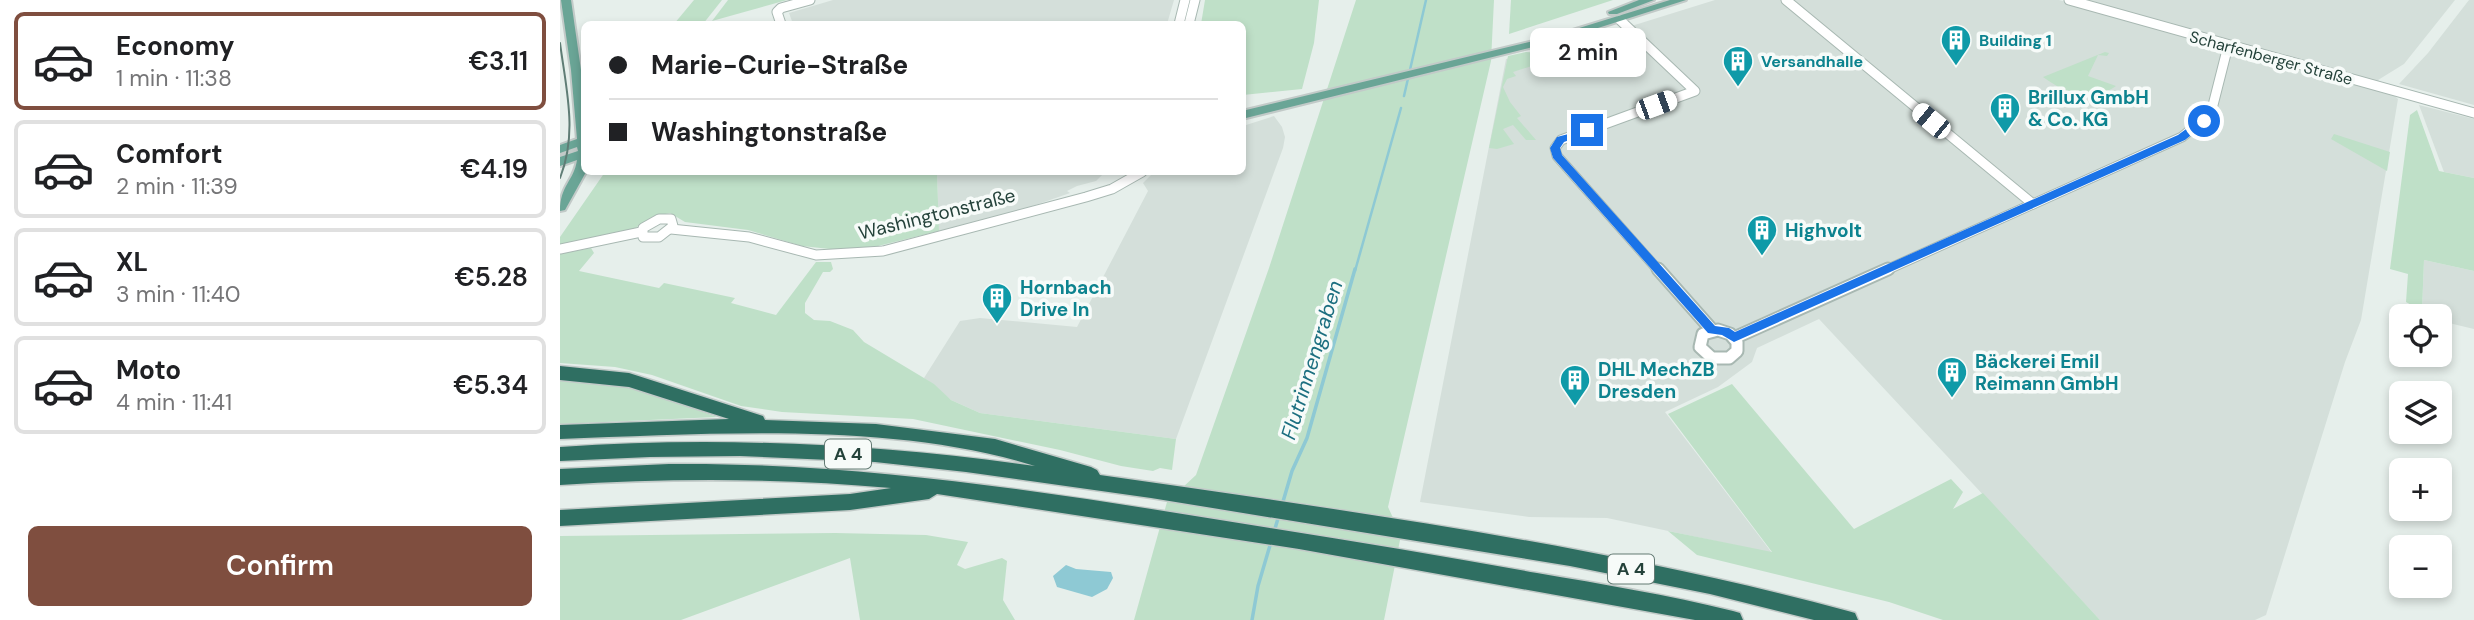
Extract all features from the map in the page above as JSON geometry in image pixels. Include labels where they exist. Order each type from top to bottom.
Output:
[{"type":"highway","points":[[560,373],[593,374],[629,380],[783,427]]},
{"type":"highway","points":[[560,432],[684,426],[876,431],[995,446],[1133,489]]},
{"type":"highway","name":"A 4","points":[[560,454],[688,449],[841,453],[971,465],[1586,559],[1726,589],[1848,620]]},
{"type":"highway","name":"A 4","points":[[560,477],[746,472],[850,477],[952,488],[1406,556],[1675,606],[1733,620]]},
{"type":"highway","points":[[560,518],[850,502],[952,488]]},
{"type":"main road","points":[[566,0],[581,118]]},
{"type":"main road","points":[[1506,47],[1649,0]]},
{"type":"main road","points":[[1246,114],[1620,20],[1681,0]]},
{"type":"main road","points":[[1246,105],[1312,96]]},
{"type":"main road","points":[[560,149],[581,142]]},
{"type":"main road","points":[[560,162],[581,154]]},
{"type":"main road","points":[[560,207],[581,169]]},
{"type":"street","points":[[780,21],[777,12],[781,8],[810,0]]},
{"type":"street","points":[[1180,21],[1185,0]]},
{"type":"street","points":[[1190,21],[1195,0]]},
{"type":"street","points":[[1786,0],[2033,204]]},
{"type":"street","name":"Scharfenberger Straße","points":[[2069,0],[2474,113]]},
{"type":"street","points":[[1620,20],[1695,91],[1561,140],[1555,148],[1557,156],[1712,330]]},
{"type":"street","points":[[1734,338],[2194,130],[2211,113],[2228,46]]},
{"type":"street","name":"Washingtonstraße","points":[[671,229],[749,237],[816,255],[860,254],[883,251],[1086,197],[1112,189],[1127,176]]},
{"type":"street","name":"Washingtonstraße","points":[[560,249],[641,232],[649,223],[664,218],[673,221],[671,229],[660,237],[643,237],[641,232]]},
{"type":"street","points":[[1712,330],[1724,331],[1734,338],[1738,347],[1734,355],[1724,359],[1712,358],[1702,351],[1699,342],[1703,334],[1712,330]]},
{"type":"shaded area","points":[[833,0],[1174,0],[1168,21],[792,21],[789,13]]},
{"type":"shaded area","points":[[1715,0],[2059,0],[2070,3],[2072,0],[2455,0],[2404,64],[2378,80],[2398,99],[2361,320],[2345,362],[2266,615],[2255,620],[2100,620],[1819,319],[1757,348],[1752,362],[1718,387],[1665,412],[1772,553],[1607,518],[1529,517],[1420,502],[1506,59],[1564,47]]},
{"type":"shaded area","points":[[2469,0],[2474,0],[2474,105],[2399,84],[2428,53]]},
{"type":"shaded area","points":[[2419,105],[2474,119],[2474,178],[2444,172]]},
{"type":"shaded area","points":[[1274,116],[1285,137],[1283,148],[1176,439],[980,413],[951,400],[924,378],[960,321],[980,318],[1077,327],[1148,191],[1143,183],[1151,175],[1246,175],[1246,125]]},
{"type":"shaded area","points":[[937,175],[1102,175],[1096,181],[1067,191],[1070,193],[1021,210],[939,231]]},
{"type":"shaded area","points":[[2424,260],[2474,271],[2474,329],[2452,324],[2452,304],[2422,304]]},
{"type":"green space","points":[[694,0],[722,0],[705,21],[676,21]]},
{"type":"green space","points":[[728,0],[787,0],[712,21]]},
{"type":"green space","points":[[1205,0],[1319,0],[1314,43],[1302,89],[1246,95],[1246,21],[1202,21]]},
{"type":"green space","points":[[1356,0],[1494,0],[1491,61],[1388,507],[1401,535],[1384,620],[1134,620],[1167,502],[1196,475],[1269,268]]},
{"type":"green space","points":[[1511,0],[1613,0],[1509,34]]},
{"type":"green space","points":[[1617,31],[1631,38],[1623,37],[1513,72],[1516,76],[1507,79],[1503,87],[1521,116],[1517,118],[1536,140],[1526,140],[1513,125],[1503,129],[1514,144],[1497,149],[1489,148],[1508,56],[1526,52],[1542,53]]},
{"type":"green space","points":[[2105,52],[2109,53],[2107,56],[2098,55],[2088,76],[2116,86],[2106,92],[2078,95],[2043,77]]},
{"type":"green space","points":[[2417,110],[2439,171],[2474,178],[2474,271],[2424,260],[2422,304],[2406,302],[2408,274],[2390,269],[2410,115]]},
{"type":"green space","points":[[2334,134],[2390,152],[2387,171],[2331,139]]},
{"type":"green space","points":[[603,175],[937,175],[939,231],[878,246],[839,250],[802,246],[748,230],[685,222],[670,213],[652,217],[634,229],[560,245],[560,237]]},
{"type":"green space","points":[[591,248],[594,253],[579,271],[659,288],[664,283],[735,298],[731,303],[776,315],[816,262],[831,262],[833,269],[823,272],[805,303],[805,313],[814,320],[830,321],[853,330],[864,342],[934,384],[951,400],[980,413],[1176,439],[1172,470],[1160,468],[1153,471],[1121,466],[1060,450],[913,419],[782,412],[741,406],[652,375],[615,367],[560,363],[560,254]]},
{"type":"green space","points":[[560,378],[606,381],[639,389],[717,417],[560,424]]},
{"type":"green space","points":[[1732,384],[1854,529],[1951,479],[1963,492],[1953,509],[1983,493],[2100,620],[1943,620],[1889,602],[1697,555],[1668,531],[1772,552],[1668,414]]},
{"type":"green space","points":[[835,533],[926,535],[968,542],[957,565],[965,569],[1002,558],[1007,561],[1003,600],[1015,620],[860,620],[850,558],[681,620],[560,620],[560,536]]},
{"type":"water","points":[[1066,565],[1076,569],[1111,572],[1113,578],[1107,589],[1092,597],[1057,587],[1053,576]]},
{"type":"waterway","name":"Flutrinnengraben","points":[[1404,96],[1426,0]]},
{"type":"waterway","name":"Flutrinnengraben","points":[[1355,271],[1401,108]]},
{"type":"waterway","name":"Flutrinnengraben","points":[[1282,505],[1292,471],[1307,438],[1355,269]]},
{"type":"waterway","name":"Flutrinnengraben","points":[[1274,532],[1279,515]]},
{"type":"waterway","name":"Flutrinnengraben","points":[[1252,620],[1258,586],[1271,542]]},
{"type":"tram line","points":[[560,43],[569,111],[568,144],[560,178]]},
{"type":"place","name":"Building 1","points":[[1956,67]]},
{"type":"place","name":"Versandhalle","points":[[1738,88]]},
{"type":"place","name":"Brillux GmbH & Co. KG","points":[[2005,135]]},
{"type":"place","name":"Highvolt","points":[[1762,257]]},
{"type":"place","name":"Hornbach Drive In","points":[[997,325]]},
{"type":"place","name":"Bäckerei Emil Reimann GmbH","points":[[1952,399]]},
{"type":"place","name":"DHL MechZB Dresden","points":[[1575,407]]},
{"type":"route","points":[[1587,130],[1561,140],[1555,148],[1557,156],[1712,330],[1724,331],[1734,338],[2182,137],[2204,121]]}]
